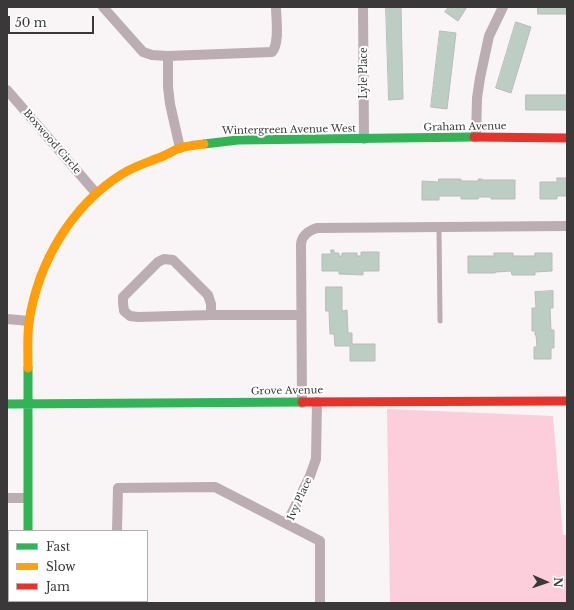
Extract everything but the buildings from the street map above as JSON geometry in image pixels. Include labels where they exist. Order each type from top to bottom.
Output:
[{"type":"street","points":[[103,7],[143,52],[152,55],[168,56],[272,52],[275,48],[276,42],[276,7]]},
{"type":"street","name":"Lyle Place","points":[[363,7],[364,140]]},
{"type":"street","points":[[476,137],[477,98],[480,78],[489,36],[503,7]]},
{"type":"street","points":[[168,56],[168,87],[170,104],[180,148]]},
{"type":"street","name":"Boxwood Circle","points":[[7,90],[96,193]]},
{"type":"street","name":"Graham Avenue","points":[[364,140],[476,137],[567,138]]},
{"type":"street","name":"Wintergreen Avenue West","points":[[28,530],[29,321],[38,285],[54,248],[75,216],[96,193],[122,174],[180,148],[238,140],[364,140]]},
{"type":"street","points":[[302,403],[301,244],[302,238],[310,231],[317,228],[567,226]]},
{"type":"street","points":[[211,315],[211,304],[208,295],[173,260],[164,258],[158,262],[123,298],[124,311],[130,316],[138,317],[301,315]]},
{"type":"street","points":[[7,319],[29,321]]},
{"type":"street","name":"Grove Avenue","points":[[7,404],[567,401]]},
{"type":"street","name":"Ivy Place","points":[[317,402],[316,459],[310,476],[288,523],[320,541],[320,603]]},
{"type":"street","points":[[117,530],[118,488],[215,487],[288,523]]},
{"type":"street","points":[[7,498],[27,498]]},
{"type":"lane","points":[[439,227],[440,321]]},
{"type":"shaded area","points":[[387,409],[553,416],[563,535],[567,535],[567,603],[390,603]]},
{"type":"traffic: fast","points":[[204,144],[238,140],[474,137]]},
{"type":"traffic: fast","points":[[28,368],[28,530]]},
{"type":"traffic: fast","points":[[7,404],[302,402]]},
{"type":"traffic: slow","points":[[28,368],[28,328],[33,300],[40,278],[49,258],[73,219],[87,202],[122,174],[177,149],[204,144]]},
{"type":"traffic: jam","points":[[474,137],[567,138]]},
{"type":"traffic: jam","points":[[302,402],[567,401]]}]
